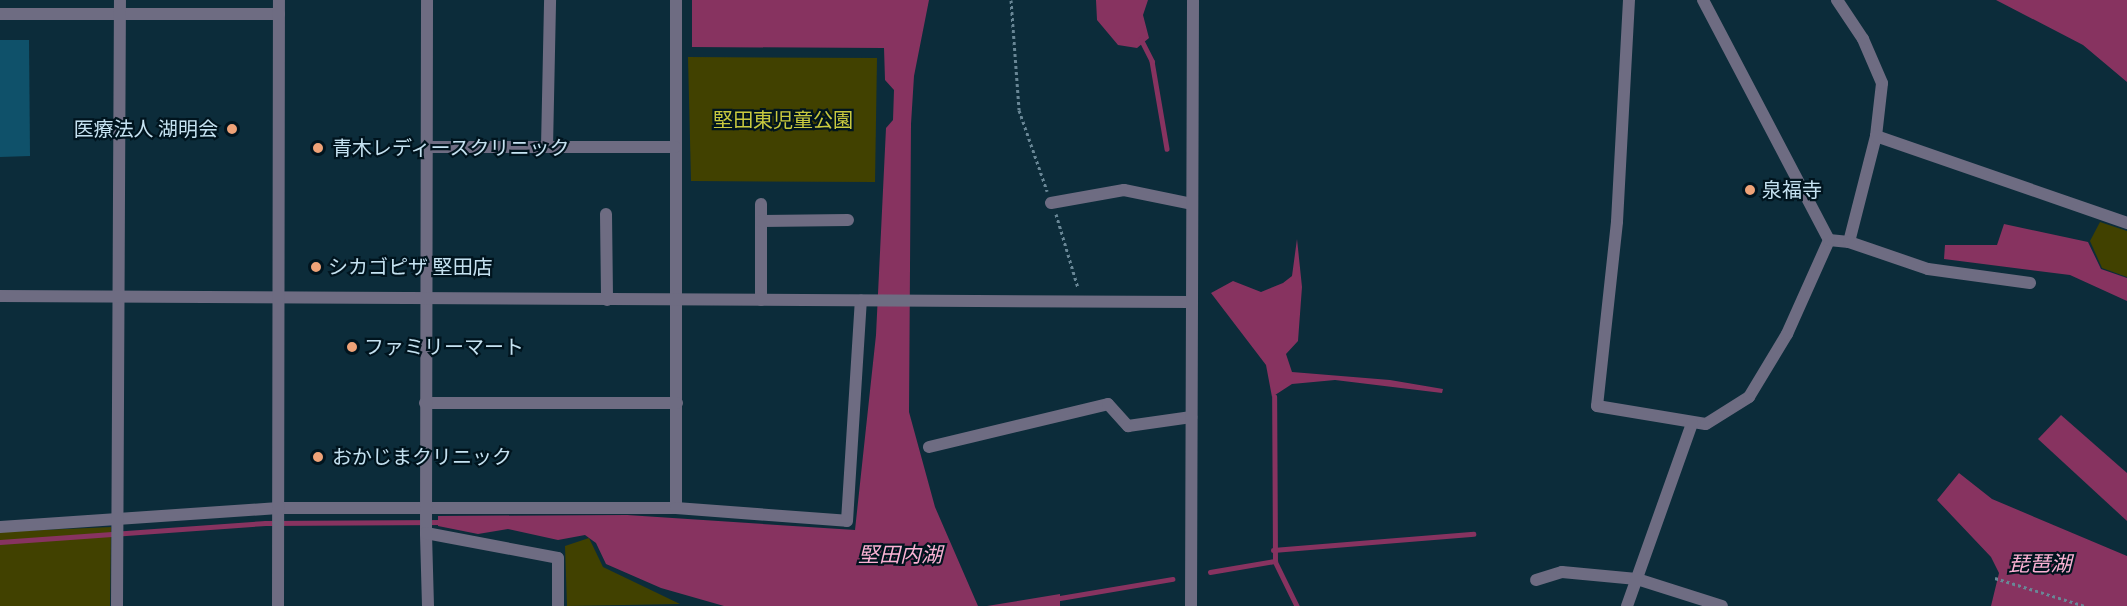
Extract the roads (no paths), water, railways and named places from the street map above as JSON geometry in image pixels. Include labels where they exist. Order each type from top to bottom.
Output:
[{"type":"street","points":[[46,0],[46,14]]},
{"type":"street","points":[[117,606],[120,0]]},
{"type":"street","points":[[278,606],[281,295],[279,0]]},
{"type":"street","points":[[427,0],[427,299],[424,403],[428,606]]},
{"type":"street","points":[[547,147],[550,0]]},
{"type":"street","points":[[676,0],[676,508]]},
{"type":"street","points":[[1191,606],[1193,0]]},
{"type":"street","points":[[1629,0],[1617,222],[1597,406],[1706,424],[1749,397],[1786,334],[1829,240]]},
{"type":"street","points":[[1703,0],[1829,240]]},
{"type":"street","points":[[1837,0],[1863,39],[1882,83],[1876,136],[1849,242]]},
{"type":"street","points":[[0,14],[279,14]]},
{"type":"street","points":[[1876,136],[2127,223]]},
{"type":"street","points":[[427,147],[675,147]]},
{"type":"street","points":[[1051,203],[1124,190],[1192,204]]},
{"type":"street","points":[[761,204],[761,300]]},
{"type":"street","points":[[606,214],[607,300]]},
{"type":"street","points":[[761,222],[848,220]]},
{"type":"street","points":[[1829,240],[1849,242],[1928,269],[2030,282]]},
{"type":"street","points":[[0,296],[281,295],[427,299],[1191,302]]},
{"type":"street","points":[[0,527],[117,521],[278,508],[676,508],[847,521],[861,300]]},
{"type":"street","points":[[424,403],[677,403]]},
{"type":"street","points":[[929,447],[1108,404],[1128,426],[1191,417]]},
{"type":"street","points":[[1627,606],[1692,423]]},
{"type":"street","points":[[426,533],[558,558],[558,606]]},
{"type":"street","points":[[1536,580],[1562,572],[1637,579],[1722,606]]},
{"type":"water","name":"堅田内湖","points":[[692,0],[929,0],[914,76],[911,124],[909,412],[935,507],[978,606],[724,606],[661,588],[606,564],[596,543],[585,535],[558,540],[508,529],[478,534],[438,526],[438,516],[627,515],[855,530],[876,335],[886,128],[893,120],[894,90],[885,80],[884,48],[692,47]]},
{"type":"water","points":[[1096,0],[1148,0],[1143,15],[1149,38],[1137,48],[1118,45],[1097,20]]},
{"type":"water","points":[[1996,0],[2127,0],[2127,82],[2083,45]]},
{"type":"water","points":[[2004,224],[2088,242],[2101,269],[2127,278],[2127,301],[2070,275],[1944,259],[1945,245],[1997,245]]},
{"type":"water","points":[[1297,239],[1302,287],[1298,341],[1286,354],[1292,372],[1390,380],[1443,389],[1442,393],[1335,380],[1292,384],[1272,397],[1266,365],[1211,293],[1233,281],[1261,292],[1283,283],[1292,276]]},
{"type":"water","points":[[2061,415],[2127,473],[2127,521],[2038,439]]},
{"type":"water","name":"琵琶湖","points":[[1959,473],[1992,499],[2127,556],[2127,606],[1991,606],[1999,573],[1991,557],[1937,500]]},
{"type":"water","points":[[1060,594],[1060,606],[987,606]]},
{"type":"waterway","points":[[1141,39],[1152,61],[1167,149]]},
{"type":"waterway","points":[[1210,572],[1275,561],[1274,397]]},
{"type":"waterway","points":[[0,542],[265,523],[444,522]]},
{"type":"waterway","points":[[1273,550],[1473,534]]},
{"type":"waterway","points":[[1275,561],[1297,606]]},
{"type":"waterway","points":[[1060,598],[1172,579]]},
{"type":"place","name":"医療法人 湖明会","points":[[232,129]]},
{"type":"place","name":"青木レディースクリニック","points":[[318,148]]},
{"type":"place","name":"泉福寺","points":[[1750,190]]},
{"type":"place","name":"シカゴピザ 堅田店","points":[[316,267]]},
{"type":"place","name":"ファミリーマート","points":[[352,347]]},
{"type":"place","name":"おかじまクリニック","points":[[318,457]]},
{"type":"park label","name":"堅田東児童公園","points":[[783,120]]}]
